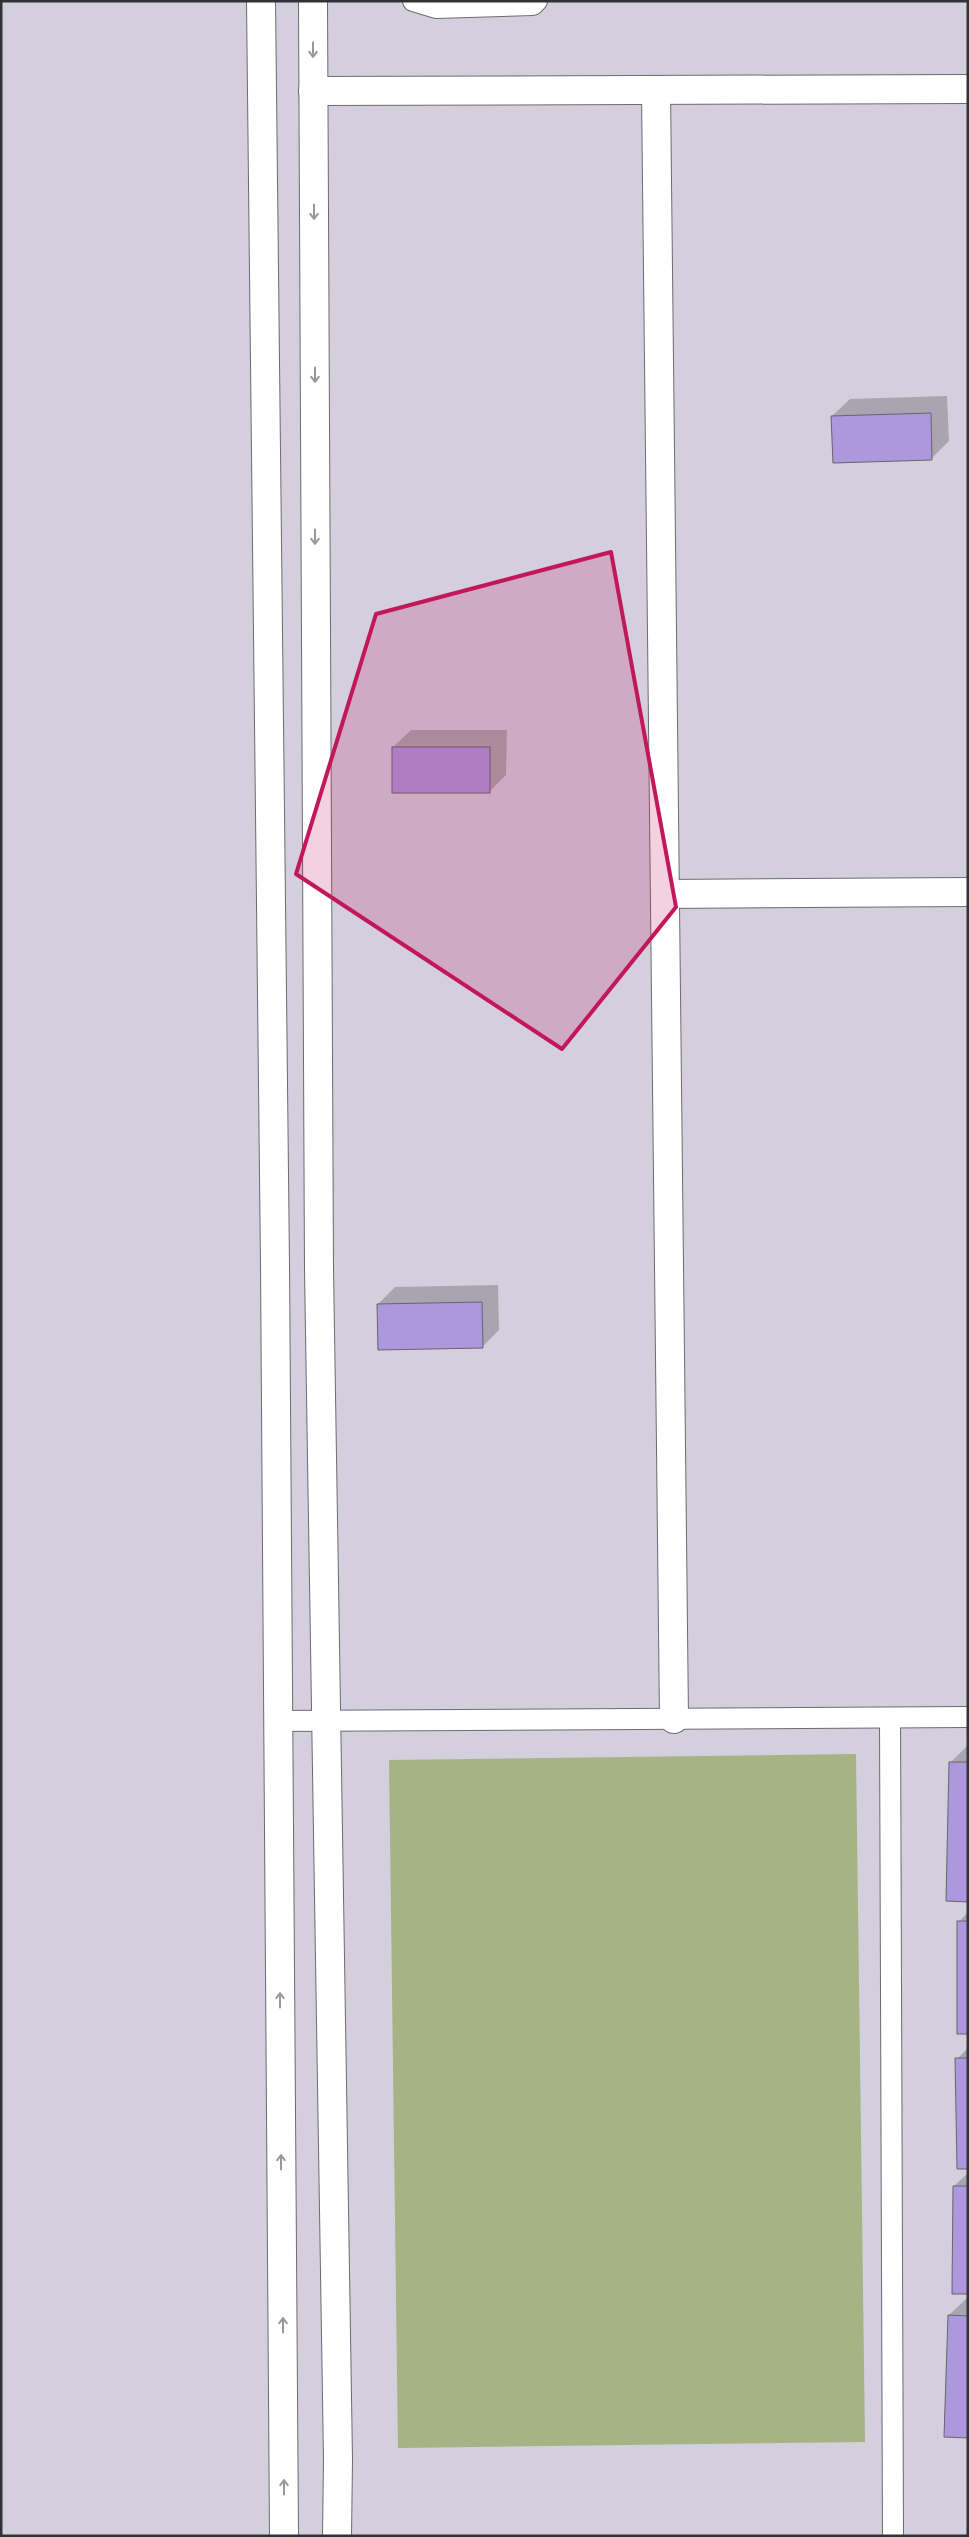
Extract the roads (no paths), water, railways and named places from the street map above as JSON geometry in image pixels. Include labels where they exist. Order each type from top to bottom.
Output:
[{"type":"street","points":[[261,1],[284,2536]]},
{"type":"street","points":[[313,1],[319,1268],[337,2430],[337,2536]]},
{"type":"street","points":[[313,91],[968,89]]},
{"type":"street","points":[[656,90],[674,1719]]},
{"type":"street","points":[[665,894],[968,892]]},
{"type":"lane","points":[[413,1],[436,8],[533,5],[537,1]]},
{"type":"lane","points":[[890,1718],[893,2536]]},
{"type":"lane","points":[[278,1722],[968,1718]]}]
